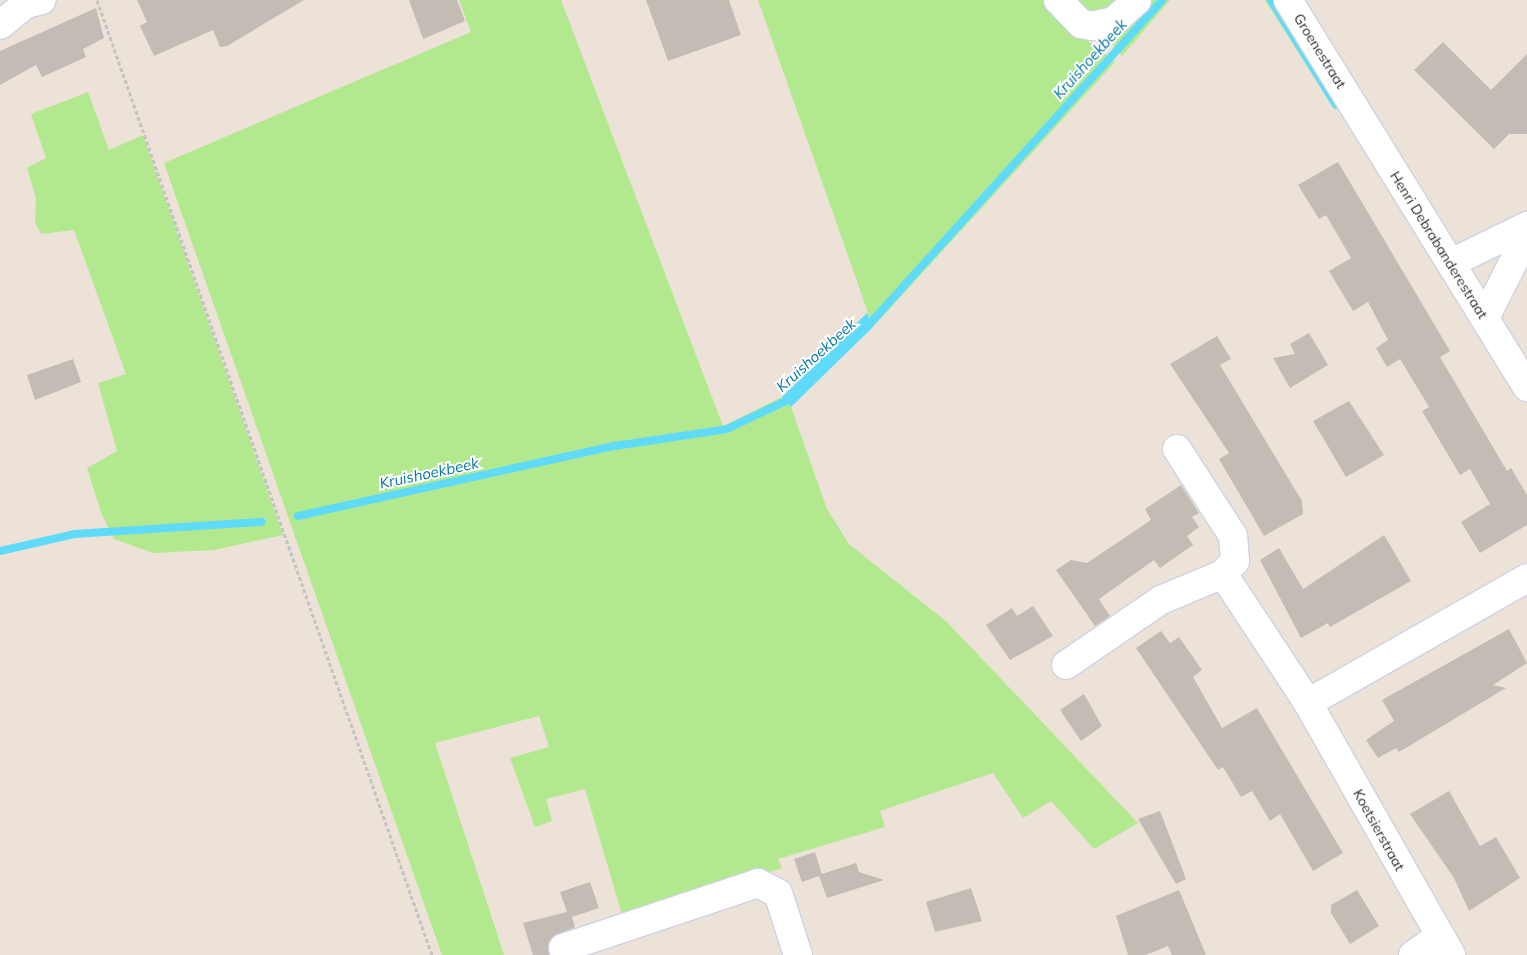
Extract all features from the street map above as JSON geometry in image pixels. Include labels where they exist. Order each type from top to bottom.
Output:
[{"type":"street","points":[[1058,0],[1082,24],[1092,26],[1114,21],[1137,0]]},
{"type":"street","name":"Groenestraat","points":[[1288,0],[1351,102]]},
{"type":"street","points":[[0,25],[30,1]]},
{"type":"street","name":"Henri Debrabanderestraat","points":[[1351,102],[1527,387]]},
{"type":"street","points":[[1451,263],[1527,226]]},
{"type":"street","points":[[1485,318],[1527,235]]},
{"type":"street","points":[[1066,665],[1161,600],[1223,574],[1235,561],[1233,536],[1177,449]]},
{"type":"street","name":"Koetsierstraat","points":[[1223,574],[1308,703],[1445,946]]},
{"type":"street","points":[[1308,703],[1527,578]]},
{"type":"street","points":[[563,948],[758,883],[778,893],[798,955]]},
{"type":"street","points":[[1413,955],[1445,946]]},
{"type":"path","points":[[97,0],[432,955]]},
{"type":"green space","points":[[459,0],[561,0],[723,426],[782,397],[791,407],[827,509],[849,544],[947,622],[1138,823],[1094,849],[1051,801],[1023,818],[993,773],[880,811],[885,827],[778,859],[782,868],[624,921],[585,789],[546,799],[552,821],[535,827],[510,758],[549,747],[539,716],[435,743],[504,955],[442,955],[164,163],[471,32]]},
{"type":"green space","points":[[758,0],[1046,0],[1060,19],[1115,62],[873,327]]},
{"type":"green space","points":[[1070,0],[1127,0],[1106,13],[1084,10]]},
{"type":"green space","points":[[1152,0],[1170,0],[1122,56],[1113,45]]},
{"type":"green space","points":[[1265,0],[1278,0],[1342,100],[1335,110]]},
{"type":"green space","points":[[88,92],[109,150],[143,135],[283,535],[214,550],[153,553],[114,539],[102,515],[87,468],[117,451],[98,383],[126,374],[74,230],[41,234],[35,223],[36,198],[27,168],[46,158],[31,114]]},
{"type":"water","points":[[867,313],[873,327],[791,407],[782,397]]},
{"type":"building","points":[[137,0],[304,0],[227,46],[220,47],[213,30],[154,56],[140,26],[147,22]]},
{"type":"building","points":[[409,0],[457,0],[465,21],[423,39]]},
{"type":"building","points":[[646,0],[729,0],[741,35],[668,61]]},
{"type":"building","points":[[96,8],[104,38],[83,49],[86,57],[42,77],[36,65],[0,85],[0,51]]},
{"type":"building","points":[[1443,42],[1491,90],[1527,54],[1527,134],[1509,134],[1494,149],[1414,70]]},
{"type":"building","points":[[1338,162],[1450,351],[1440,357],[1507,471],[1511,468],[1527,495],[1527,525],[1480,553],[1461,522],[1490,504],[1470,469],[1460,475],[1422,411],[1429,407],[1400,359],[1387,367],[1376,348],[1388,340],[1368,302],[1353,311],[1329,271],[1351,258],[1326,215],[1319,219],[1298,185]]},
{"type":"building","points":[[1309,333],[1328,365],[1290,388],[1273,358],[1295,354],[1290,344]]},
{"type":"building","points":[[1217,336],[1231,359],[1220,365],[1302,501],[1303,514],[1264,536],[1219,459],[1229,453],[1170,364]]},
{"type":"building","points":[[73,359],[81,382],[35,400],[27,375]]},
{"type":"building","points":[[1349,401],[1384,455],[1346,477],[1313,421]]},
{"type":"building","points":[[1181,485],[1199,513],[1192,517],[1199,527],[1187,536],[1193,545],[1160,568],[1154,560],[1099,599],[1110,616],[1095,626],[1056,570],[1071,560],[1087,563],[1151,520],[1145,509]]},
{"type":"building","points":[[1384,535],[1411,581],[1330,627],[1328,623],[1301,638],[1260,560],[1279,548],[1303,589]]},
{"type":"building","points":[[1033,606],[1053,636],[1010,660],[986,625],[1012,608],[1017,616]]},
{"type":"building","points":[[1509,629],[1527,663],[1493,685],[1506,688],[1399,752],[1396,748],[1378,758],[1366,740],[1394,721],[1382,700]]},
{"type":"building","points":[[1161,631],[1170,643],[1179,637],[1202,670],[1193,677],[1222,728],[1257,708],[1343,853],[1313,871],[1280,814],[1270,821],[1252,791],[1241,797],[1223,767],[1218,770],[1136,648]]},
{"type":"building","points":[[1084,694],[1102,726],[1081,741],[1060,710]]},
{"type":"building","points":[[1449,791],[1480,846],[1496,837],[1520,878],[1469,911],[1454,878],[1410,814]]},
{"type":"building","points":[[1160,811],[1186,879],[1176,884],[1138,819]]},
{"type":"building","points":[[815,852],[822,874],[856,863],[859,872],[884,880],[827,898],[819,876],[802,882],[794,859]]},
{"type":"building","points":[[590,882],[599,908],[572,917],[575,927],[552,937],[549,955],[533,955],[523,923],[567,912],[560,892]]},
{"type":"building","points":[[971,888],[982,921],[935,932],[926,902]]},
{"type":"building","points":[[1179,890],[1206,955],[1172,955],[1168,946],[1146,955],[1128,955],[1116,916]]},
{"type":"building","points":[[1357,890],[1379,926],[1350,944],[1331,913],[1331,905]]},
{"type":"waterway","name":"Kruishoekbeek","points":[[865,329],[1162,0]]},
{"type":"waterway","name":"Kruishoekbeek","points":[[1271,0],[1336,105]]},
{"type":"waterway","name":"Kruishoekbeek","points":[[298,516],[615,446],[727,429],[794,397]]},
{"type":"waterway","name":"Kruishoekbeek","points":[[0,551],[74,534],[262,522]]}]
